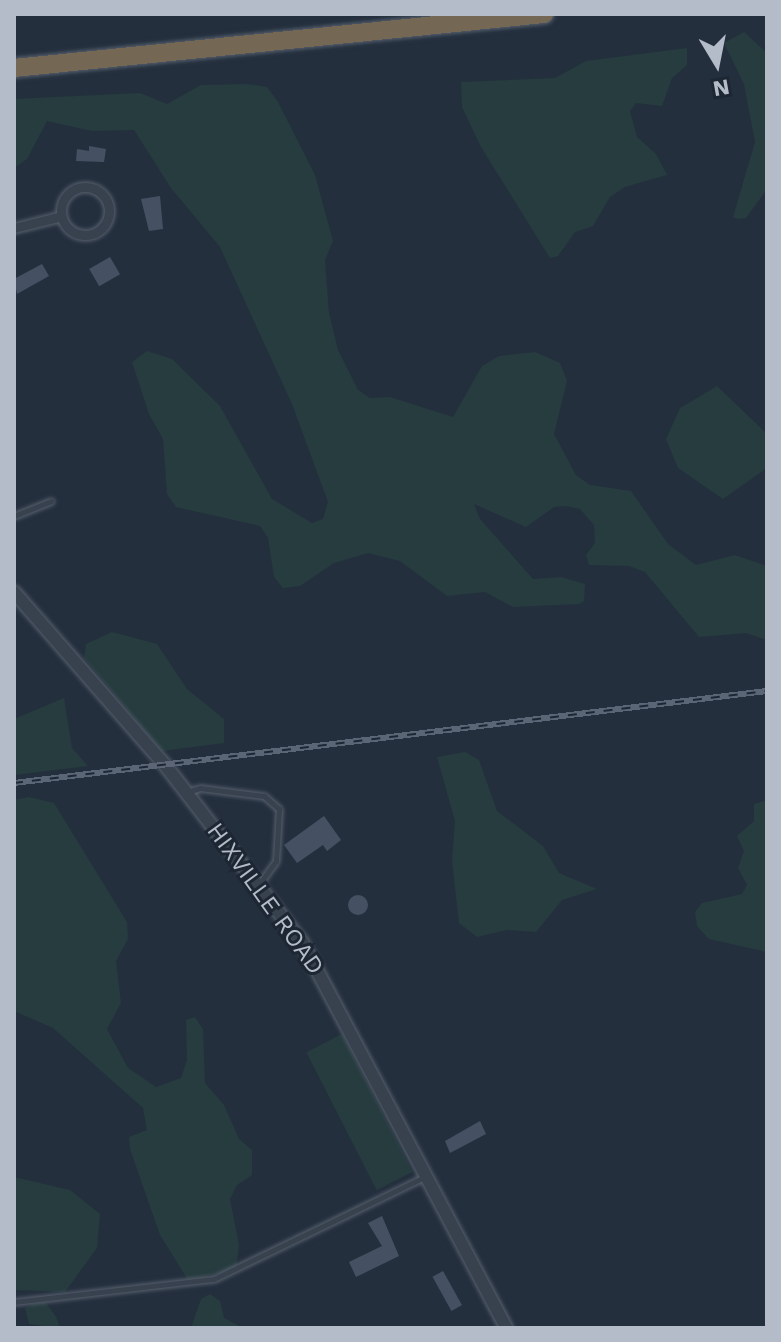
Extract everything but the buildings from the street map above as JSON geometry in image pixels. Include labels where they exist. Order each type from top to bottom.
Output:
[{"type":"highway","points":[[14,68],[544,14]]},
{"type":"street","points":[[80,188],[98,191],[108,206],[105,224],[90,234],[72,231],[62,216],[65,198],[80,188]]},
{"type":"street","points":[[14,228],[62,216]]},
{"type":"street","name":"HIXVILLE ROAD","points":[[14,592],[187,793],[259,884],[312,958],[429,1174],[506,1328]]},
{"type":"lane","points":[[14,516],[51,501]]},
{"type":"lane","points":[[187,793],[200,788],[264,796],[279,809],[276,861],[259,884]]},
{"type":"lane","points":[[14,1302],[214,1279],[429,1174]]},
{"type":"green space","points":[[744,32],[767,53],[767,189],[746,218],[738,219],[733,217],[755,142],[744,84],[724,43]]},
{"type":"green space","points":[[687,48],[687,65],[672,78],[662,106],[636,103],[630,111],[637,137],[656,154],[667,175],[625,187],[610,197],[593,226],[575,232],[558,256],[550,258],[481,147],[462,107],[461,82],[555,78],[586,61]]},
{"type":"green space","points":[[248,84],[267,87],[278,102],[315,175],[333,241],[325,260],[329,313],[338,350],[358,390],[370,398],[390,397],[453,417],[482,366],[499,356],[535,352],[560,363],[567,381],[554,434],[576,475],[590,485],[631,491],[668,544],[696,565],[735,555],[767,566],[767,640],[746,633],[699,637],[645,572],[629,566],[589,565],[586,555],[595,543],[594,525],[580,509],[554,507],[526,527],[474,504],[480,519],[533,579],[561,577],[585,584],[584,601],[579,604],[513,607],[485,592],[447,596],[400,561],[368,553],[334,563],[300,586],[283,588],[274,577],[268,538],[260,526],[176,507],[167,494],[163,439],[149,414],[132,362],[147,351],[172,359],[220,406],[272,499],[312,523],[323,519],[328,502],[292,404],[220,247],[171,188],[134,130],[92,131],[47,121],[27,159],[14,168],[14,99],[140,93],[167,104],[201,85]]},
{"type":"green space","points":[[717,386],[767,434],[767,468],[723,499],[678,468],[666,439],[680,408]]},
{"type":"green space","points":[[112,632],[157,644],[187,689],[224,719],[224,743],[162,751],[84,658],[86,644]]},
{"type":"green space","points":[[64,698],[72,748],[88,766],[14,775],[14,719]]},
{"type":"green space","points":[[465,752],[479,760],[497,811],[543,846],[559,873],[597,889],[562,900],[536,932],[507,930],[477,937],[459,923],[452,861],[455,821],[437,757]]},
{"type":"green space","points":[[29,797],[54,803],[127,922],[128,939],[116,961],[121,1003],[107,1029],[128,1068],[156,1087],[181,1078],[187,1060],[186,1020],[195,1017],[203,1029],[205,1083],[224,1105],[239,1139],[252,1150],[252,1175],[237,1185],[230,1199],[239,1245],[236,1269],[188,1280],[160,1235],[130,1149],[129,1137],[147,1130],[143,1108],[53,1028],[14,1011],[14,800]]},
{"type":"green space","points":[[767,800],[767,952],[709,939],[697,926],[695,912],[702,903],[742,894],[747,885],[738,868],[744,851],[737,836],[754,821],[754,804]]},
{"type":"green space","points":[[342,1034],[412,1172],[377,1190],[306,1052]]},
{"type":"green space","points":[[14,1177],[70,1190],[100,1214],[97,1248],[65,1292],[14,1290]]},
{"type":"green space","points":[[210,1294],[220,1301],[224,1318],[243,1328],[191,1328],[201,1299]]},
{"type":"green space","points":[[44,1300],[60,1328],[29,1324],[25,1308]]},
{"type":"railway","points":[[14,783],[767,691]]}]
